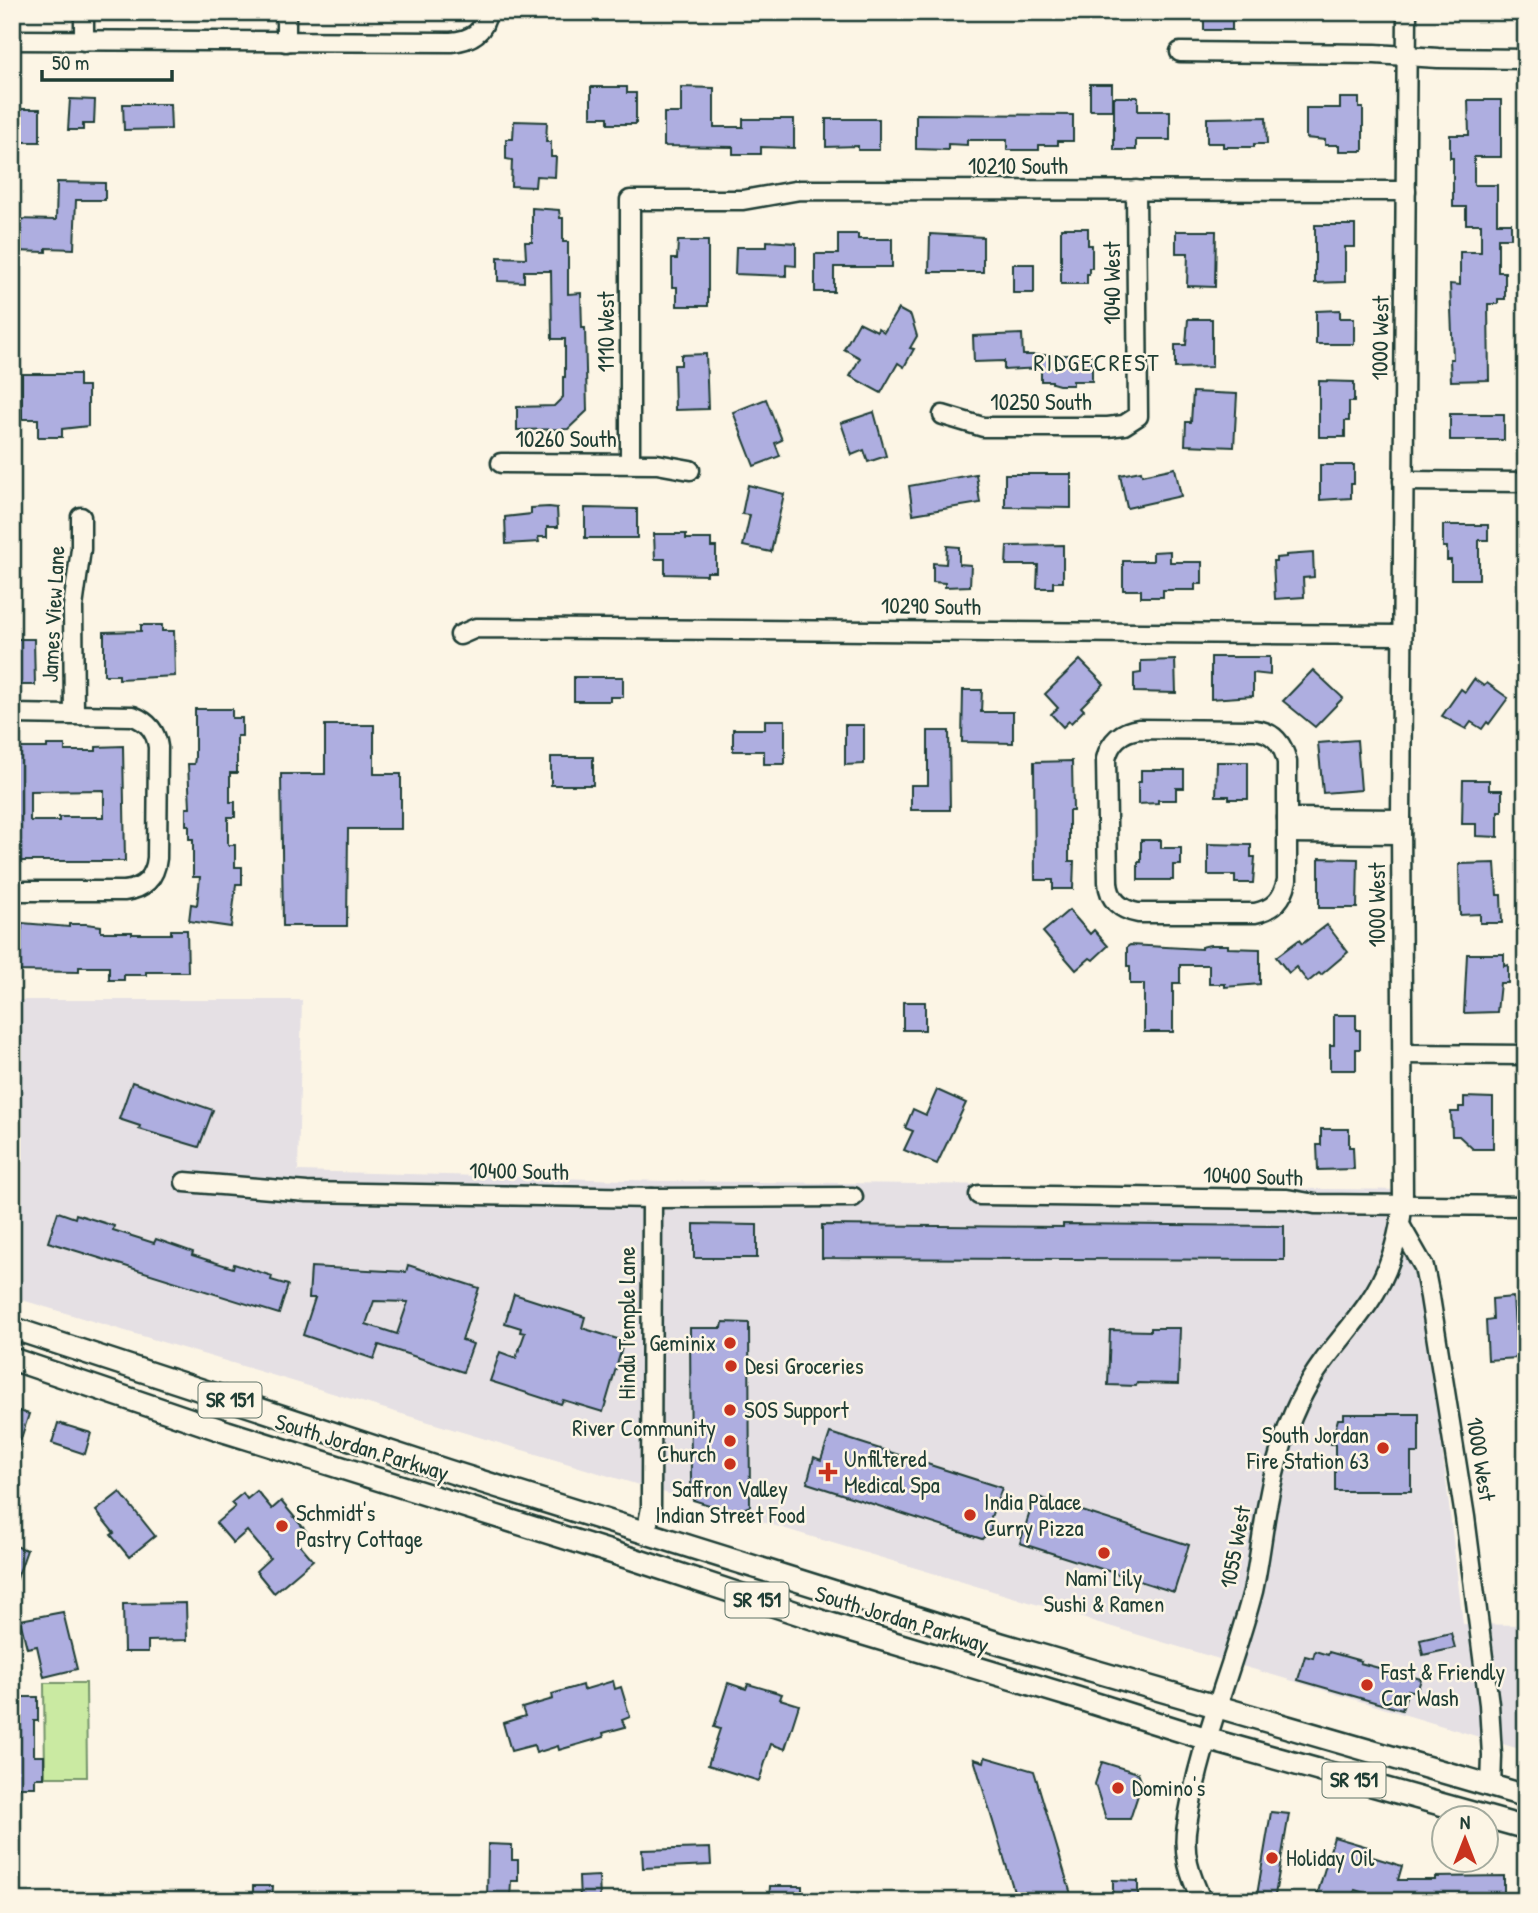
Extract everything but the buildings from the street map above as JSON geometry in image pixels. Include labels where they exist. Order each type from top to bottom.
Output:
[{"type":"main road","name":"South Jordan Parkway","points":[[12,1328],[435,1466],[1001,1644],[1495,1788]]},
{"type":"main road","name":"South Jordan Parkway","points":[[12,1359],[227,1432],[633,1559],[824,1622],[1207,1739],[1526,1828]]},
{"type":"main road","points":[[824,1622],[834,1592]]},
{"type":"main road","name":"SR 151","points":[[1495,1788],[1526,1796]]},
{"type":"street","points":[[84,12],[84,41]]},
{"type":"street","points":[[286,12],[286,42]]},
{"type":"street","points":[[12,40],[451,42],[474,37],[482,29],[487,12]]},
{"type":"street","name":"1000 West","points":[[1407,12],[1401,826],[1404,1203],[1400,1225],[1424,1268],[1444,1376],[1489,1704],[1495,1788]]},
{"type":"street","points":[[1180,52],[1526,59]]},
{"type":"street","name":"10210 South","points":[[630,200],[743,200],[800,190],[1406,191]]},
{"type":"street","name":"1040 West","points":[[1136,190],[1138,416]]},
{"type":"street","name":"1110 West","points":[[630,200],[630,463]]},
{"type":"street","name":"10250 South","points":[[943,415],[983,427],[1108,427],[1124,425],[1138,416]]},
{"type":"street","name":"10260 South","points":[[501,463],[630,463],[657,464],[690,470]]},
{"type":"street","points":[[1403,481],[1526,482]]},
{"type":"street","name":"James View Lane","points":[[74,714],[73,607],[81,549],[82,517]]},
{"type":"street","name":"10290 South","points":[[460,635],[476,628],[1402,635]]},
{"type":"street","points":[[12,714],[125,714],[141,719],[148,724],[157,739],[158,789],[156,867],[148,882],[141,887],[124,891],[12,891]]},
{"type":"street","points":[[1129,730],[1255,730],[1269,733],[1276,738],[1285,752],[1287,762],[1287,825],[1286,889],[1276,904],[1266,911],[1138,913],[1121,907],[1111,896],[1108,882],[1108,752],[1116,740],[1129,730]]},
{"type":"street","points":[[1287,825],[1401,826]]},
{"type":"street","points":[[1403,1054],[1526,1055]]},
{"type":"street","name":"10400 South","points":[[185,1182],[287,1192],[652,1198],[853,1197]]},
{"type":"street","name":"10400 South","points":[[979,1195],[1287,1199],[1315,1204],[1526,1206]]},
{"type":"street","name":"Hindu Temple Lane","points":[[646,1533],[651,1508],[652,1198]]},
{"type":"street","name":"1055 West","points":[[1202,1901],[1190,1877],[1185,1851],[1186,1825],[1207,1739],[1253,1589],[1272,1485],[1291,1421],[1304,1391],[1321,1364],[1371,1300],[1393,1251],[1400,1225]]},
{"type":"shaded area","points":[[12,1000],[302,1000],[298,1171],[663,1181],[1413,1190],[1413,1227],[1419,1252],[1463,1624],[1526,1625],[1526,1751],[12,1297]]},
{"type":"green space","points":[[44,1683],[86,1683],[87,1777],[45,1777]]},
{"type":"place","name":"Geminix","points":[[730,1343]]},
{"type":"place","name":"Desi Groceries","points":[[731,1366]]},
{"type":"place","name":"SOS Support","points":[[730,1410]]},
{"type":"place","name":"River Community Church","points":[[730,1441]]},
{"type":"place","name":"South Jordan Fire Station 63","points":[[1383,1448]]},
{"type":"place","name":"Saffron Valley Indian Street Food","points":[[730,1464]]},
{"type":"place","name":"Unfiltered Medical Spa","points":[[828,1472]]},
{"type":"place","name":"India Palace Curry Pizza","points":[[970,1515]]},
{"type":"place","name":"Schmidt's Pastry Cottage","points":[[282,1526]]},
{"type":"place","name":"Nami Lily Sushi & Ramen","points":[[1104,1553]]},
{"type":"place","name":"Fast & Friendly Car Wash","points":[[1367,1685]]},
{"type":"place","name":"Domino's","points":[[1118,1788]]},
{"type":"place","name":"Holiday Oil","points":[[1272,1858]]},
{"type":"district","name":"RIDGECREST","points":[[1097,363]]}]
